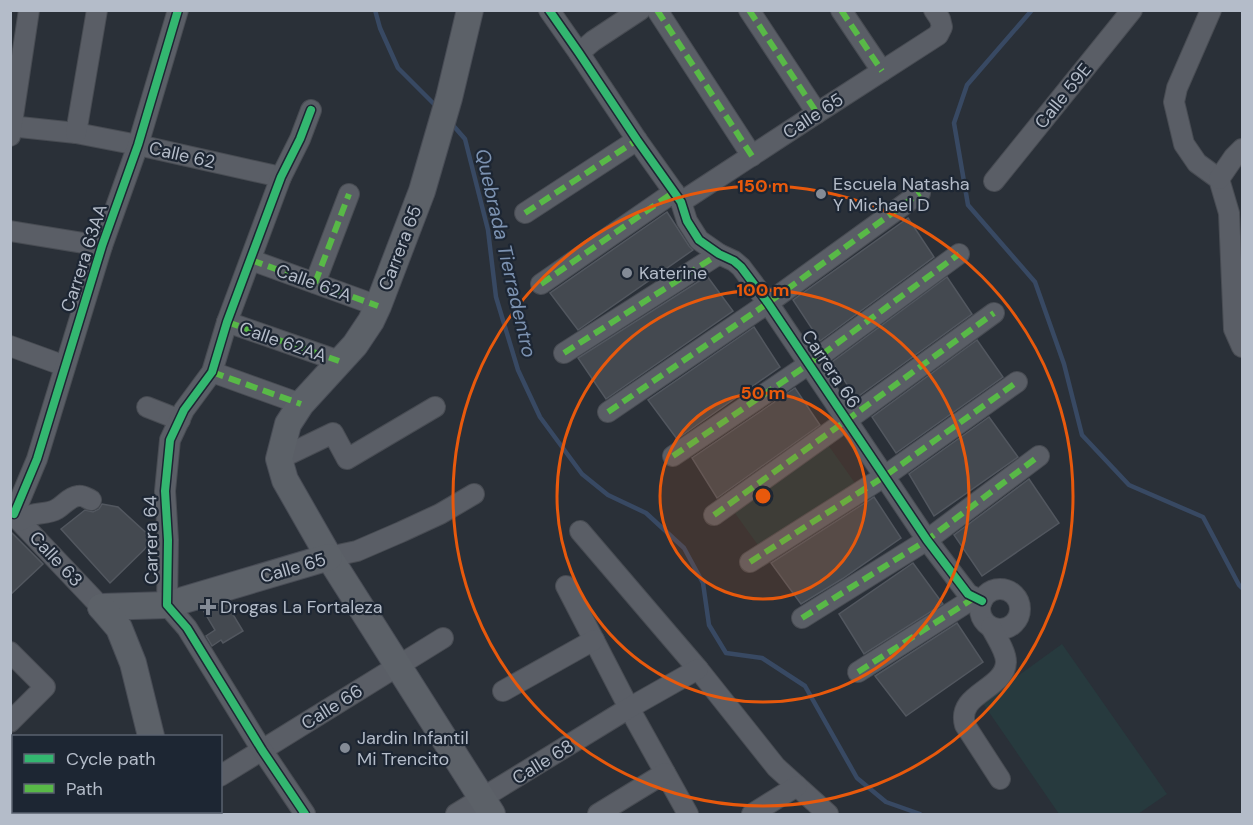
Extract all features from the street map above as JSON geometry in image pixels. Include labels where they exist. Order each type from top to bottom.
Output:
[{"type":"main road","name":"Carrera 65","points":[[279,459],[288,424],[302,404],[355,345],[378,306],[422,191],[470,10]]},
{"type":"main road","points":[[279,459],[285,480],[329,557],[487,807]]},
{"type":"main road","name":"Calle 65","points":[[101,607],[167,604],[329,557]]},
{"type":"main road","points":[[101,607],[119,628],[133,663],[151,735]]},
{"type":"street","points":[[11,130],[29,10]]},
{"type":"street","points":[[76,133],[97,10]]},
{"type":"street","name":"Carrera 63AA","points":[[15,515],[37,459],[102,246],[138,145],[178,10]]},
{"type":"street","name":"Carrera 66","points":[[549,10],[678,197],[687,221],[699,240],[741,267],[768,303],[927,540],[968,594],[978,599]]},
{"type":"street","points":[[579,53],[640,10]]},
{"type":"street","points":[[657,10],[752,156]]},
{"type":"street","points":[[749,10],[817,112]]},
{"type":"street","points":[[842,10],[882,71]]},
{"type":"street","name":"Calle 59E","points":[[994,181],[1131,10]]},
{"type":"street","points":[[1211,10],[1174,102],[1184,144],[1197,163],[1219,178],[1229,213],[1234,329],[1242,347]]},
{"type":"street","name":"Calle 65","points":[[542,284],[678,197],[752,156],[938,35],[938,19]]},
{"type":"street","name":"Carrera 64","points":[[305,814],[262,750],[187,628],[167,604],[168,540],[165,491],[170,440],[184,410],[212,372],[227,322],[281,177],[300,139],[310,110]]},
{"type":"street","name":"Calle 62","points":[[11,130],[76,133],[281,177]]},
{"type":"street","points":[[525,213],[637,140]]},
{"type":"street","points":[[1219,178],[1242,149]]},
{"type":"street","points":[[608,411],[768,303],[920,193]]},
{"type":"street","points":[[315,283],[349,194]]},
{"type":"street","points":[[10,231],[102,246]]},
{"type":"street","points":[[564,353],[719,254]]},
{"type":"street","points":[[673,456],[809,364],[959,254]]},
{"type":"street","name":"Calle 62A","points":[[250,260],[378,306]]},
{"type":"street","points":[[714,515],[994,313]]},
{"type":"street","name":"Calle 62AA","points":[[227,322],[339,361]]},
{"type":"street","points":[[10,346],[65,366]]},
{"type":"street","points":[[212,372],[302,404]]},
{"type":"street","points":[[750,562],[885,476],[1017,382]]},
{"type":"street","points":[[147,407],[180,420]]},
{"type":"street","points":[[279,459],[333,433],[347,459],[435,407]]},
{"type":"street","points":[[802,618],[927,540],[1039,456]]},
{"type":"street","name":"Calle 65","points":[[329,557],[357,550],[401,532],[440,514],[474,494]]},
{"type":"street","points":[[15,515],[26,516],[56,510],[74,496],[82,496],[91,500]]},
{"type":"street","name":"Calle 63","points":[[15,515],[101,607]]},
{"type":"street","points":[[580,531],[698,669],[776,767],[828,814]]},
{"type":"street","points":[[566,586],[629,708],[688,814]]},
{"type":"street","points":[[858,672],[994,590],[1009,591],[1016,596],[1019,603],[1018,618],[1007,628],[991,627]]},
{"type":"street","points":[[978,599],[981,616],[991,627],[1005,655],[1006,662],[1000,676],[969,703],[964,710],[963,717],[965,725],[1000,778]]},
{"type":"street","name":"Calle 66","points":[[222,775],[443,638]]},
{"type":"street","points":[[503,691],[594,640]]},
{"type":"street","points":[[10,652],[45,687],[10,722]]},
{"type":"street","name":"Calle 68","points":[[456,814],[487,807],[629,708],[698,669]]},
{"type":"street","points":[[598,814],[665,773]]},
{"type":"street","points":[[752,814],[797,786]]},
{"type":"green space","points":[[826,442],[855,483],[760,548],[732,509]]},
{"type":"green space","points":[[1062,644],[1167,794],[1138,814],[1059,814],[982,702]]},
{"type":"building","points":[[667,212],[693,250],[578,330],[550,293]]},
{"type":"building","points":[[908,218],[934,257],[820,341],[793,300]]},
{"type":"building","points":[[707,276],[733,311],[606,399],[578,358]]},
{"type":"building","points":[[947,277],[972,314],[856,398],[832,362]]},
{"type":"building","points":[[754,327],[780,367],[677,439],[648,400]]},
{"type":"building","points":[[977,340],[1003,377],[896,453],[872,417]]},
{"type":"building","points":[[795,388],[820,425],[717,498],[692,458]]},
{"type":"building","points":[[989,417],[1018,457],[934,516],[909,474]]},
{"type":"building","points":[[1029,479],[1059,523],[982,576],[954,535]]},
{"type":"building","points":[[874,497],[901,538],[801,604],[771,563]]},
{"type":"building","points":[[102,504],[118,507],[154,540],[110,583],[61,529],[85,510],[93,512]]},
{"type":"building","points":[[10,531],[43,564],[10,595]]},
{"type":"building","points":[[913,563],[943,604],[864,654],[839,614]]},
{"type":"building","points":[[226,603],[243,631],[223,643],[221,640],[212,646],[206,636],[215,630],[203,610]]},
{"type":"building","points":[[957,623],[983,662],[906,716],[875,676]]},
{"type":"waterway","name":"Quebrada Tierradentro","points":[[375,10],[380,28],[398,68],[437,107]]},
{"type":"waterway","points":[[1032,10],[967,85],[954,123],[968,205],[1035,282],[1064,364],[1082,435],[1129,485],[1203,517],[1242,588]]},
{"type":"waterway","name":"Quebrada Tierradentro","points":[[451,123],[465,139],[488,230],[496,297],[518,370],[540,417],[582,474],[608,495],[646,513],[684,548],[703,583],[709,625],[726,653],[762,658],[805,686],[857,778],[886,802],[920,814]]},
{"type":"marked path","points":[[657,10],[752,156]]},
{"type":"marked path","points":[[749,10],[817,113]]},
{"type":"marked path","points":[[841,10],[882,71]]},
{"type":"marked path","points":[[525,213],[637,140]]},
{"type":"marked path","points":[[541,284],[674,192]]},
{"type":"marked path","points":[[608,412],[768,303],[920,193]]},
{"type":"marked path","points":[[315,283],[349,194]]},
{"type":"marked path","points":[[564,353],[719,254]]},
{"type":"marked path","points":[[673,456],[809,364],[959,254]]},
{"type":"marked path","points":[[251,260],[378,306]]},
{"type":"marked path","points":[[714,515],[994,313]]},
{"type":"marked path","points":[[227,322],[339,361]]},
{"type":"marked path","points":[[212,372],[301,404]]},
{"type":"marked path","points":[[750,562],[885,476],[1017,382]]},
{"type":"marked path","points":[[802,618],[927,540],[1039,456]]},
{"type":"marked path","points":[[858,672],[974,598]]},
{"type":"cycle path","points":[[14,514],[37,459],[102,246],[138,145],[178,10]]},
{"type":"cycle path","points":[[549,10],[681,202],[687,221],[699,240],[741,267],[768,303],[927,540],[968,594],[982,601]]},
{"type":"cycle path","points":[[305,814],[262,750],[187,628],[167,605],[168,540],[165,491],[170,440],[184,410],[212,372],[227,322],[281,177],[300,139],[311,110]]},
{"type":"place","name":"Escuela Natasha Y Michael D","points":[[821,194]]},
{"type":"place","name":"Katerine","points":[[627,273]]},
{"type":"place","name":"Drogas La Fortaleza","points":[[208,607]]},
{"type":"place","name":"Jardin Infantil Mi Trencito","points":[[345,748]]}]
